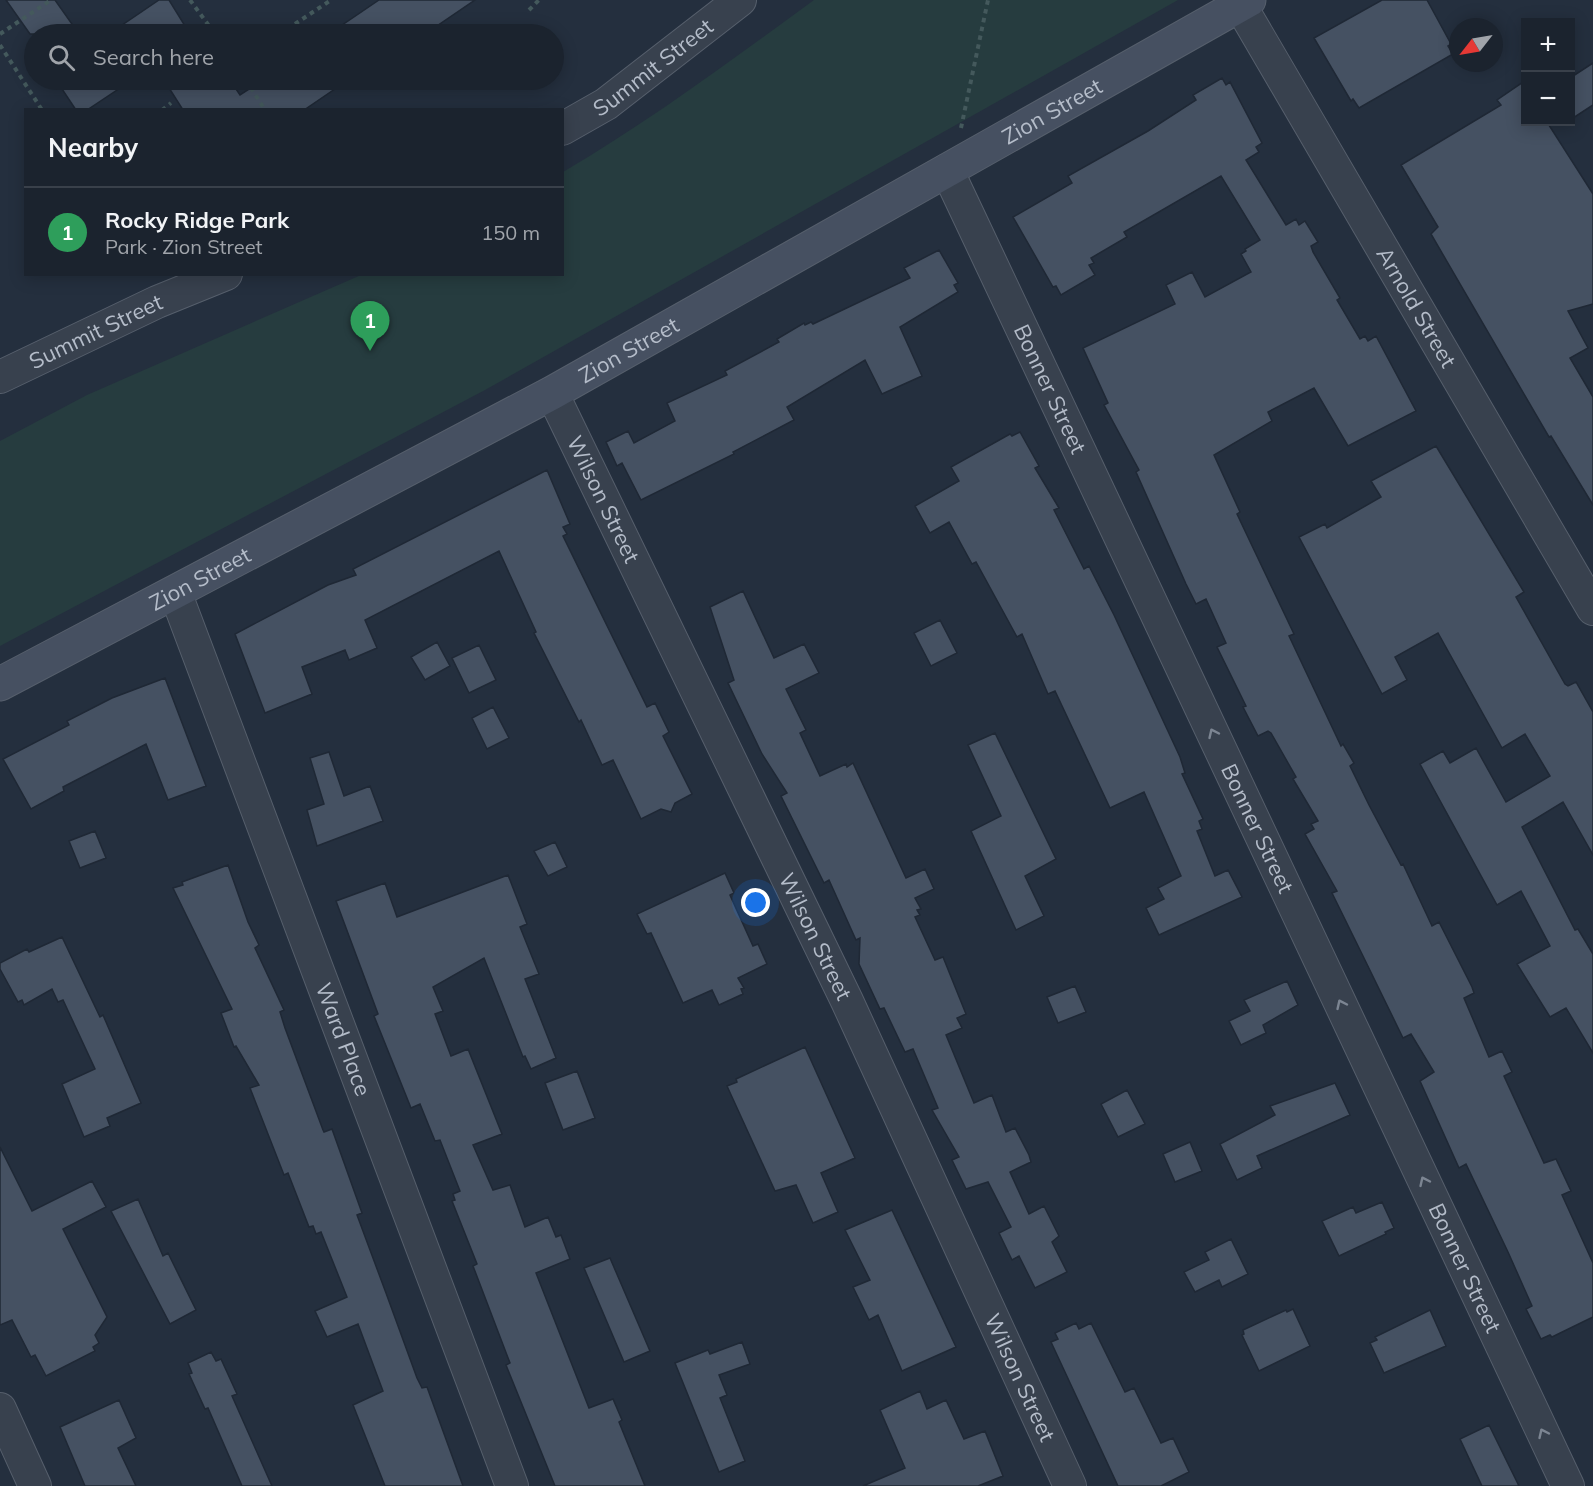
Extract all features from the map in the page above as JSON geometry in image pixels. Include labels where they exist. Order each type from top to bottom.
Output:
[{"type":"main road","name":"Zion Street","points":[[0,684],[552,393],[1245,3]]},
{"type":"street","name":"Summit Street","points":[[564,128],[606,104],[740,0]]},
{"type":"street","name":"Arnold Street","points":[[1245,3],[1593,609]]},
{"type":"street","name":"Bonner Street","points":[[947,170],[1568,1486]]},
{"type":"street","name":"Summit Street","points":[[0,377],[157,302],[221,276]]},
{"type":"street","name":"Wilson Street","points":[[552,393],[847,1001],[1070,1486]]},
{"type":"street","name":"Ward Place","points":[[176,592],[512,1486]]},
{"type":"street","points":[[0,1409],[35,1486]]},
{"type":"path","points":[[0,34],[51,0]]},
{"type":"path","points":[[190,0],[208,24]]},
{"type":"path","points":[[295,24],[331,0]]},
{"type":"path","points":[[529,10],[539,0]]},
{"type":"path","points":[[960,126],[988,0]]},
{"type":"path","points":[[0,45],[24,82]]},
{"type":"path","points":[[29,90],[41,108]]},
{"type":"path","points":[[253,90],[265,108]]},
{"type":"path","points":[[165,108],[171,103]]},
{"type":"green space","points":[[814,0],[1178,0],[485,390],[0,646],[0,441],[87,395],[359,276],[564,276],[564,171],[659,111]]},
{"type":"building","points":[[6,0],[55,0],[72,24],[24,24]]},
{"type":"building","points":[[159,0],[169,0],[184,24],[124,24]]},
{"type":"building","points":[[379,0],[475,0],[440,24],[344,24]]},
{"type":"building","points":[[1382,0],[1427,0],[1449,40],[1449,56],[1359,108],[1353,99],[1351,101],[1314,38]]},
{"type":"building","points":[[1593,63],[1593,105],[1575,117],[1575,75]]},
{"type":"building","points":[[1222,78],[1226,85],[1230,82],[1262,143],[1256,147],[1259,152],[1246,160],[1286,225],[1296,219],[1299,225],[1305,221],[1318,242],[1311,246],[1313,252],[1340,298],[1337,300],[1360,339],[1365,336],[1368,341],[1376,336],[1416,411],[1348,446],[1314,388],[1268,412],[1272,421],[1214,455],[1240,512],[1237,514],[1294,634],[1289,636],[1341,746],[1343,744],[1354,763],[1350,766],[1401,865],[1403,864],[1432,926],[1439,922],[1472,987],[1474,993],[1464,998],[1489,1057],[1502,1051],[1512,1072],[1504,1076],[1544,1163],[1556,1159],[1571,1191],[1562,1195],[1593,1263],[1593,1317],[1552,1337],[1550,1335],[1541,1339],[1526,1309],[1532,1306],[1466,1164],[1459,1168],[1420,1081],[1434,1072],[1411,1034],[1403,1038],[1332,893],[1337,891],[1305,834],[1314,829],[1311,824],[1318,821],[1293,779],[1296,777],[1271,733],[1268,731],[1258,736],[1243,707],[1246,706],[1217,647],[1226,643],[1206,599],[1196,604],[1186,584],[1136,472],[1139,470],[1104,405],[1108,403],[1083,348],[1175,304],[1166,285],[1192,272],[1205,297],[1251,272],[1241,254],[1260,240],[1221,176],[1124,232],[1127,237],[1091,258],[1094,263],[1089,265],[1095,275],[1061,295],[1056,286],[1053,287],[1013,217],[1072,183],[1068,176],[1148,131],[1196,100],[1193,95]]},
{"type":"building","points":[[1521,83],[1521,126],[1550,126],[1593,194],[1593,304],[1568,311],[1588,348],[1570,358],[1593,397],[1593,505],[1551,436],[1549,437],[1431,234],[1438,227],[1401,165],[1501,105],[1497,100]]},
{"type":"building","points":[[63,90],[117,90],[90,108],[75,108]]},
{"type":"building","points":[[170,90],[237,90],[240,95],[248,90],[333,90],[307,108],[182,108]]},
{"type":"building","points":[[939,250],[958,283],[954,285],[958,292],[900,327],[922,376],[882,394],[865,360],[787,407],[794,420],[733,452],[734,454],[641,500],[622,463],[617,466],[606,442],[628,431],[634,443],[675,421],[667,403],[727,375],[725,371],[779,342],[777,339],[804,323],[805,325],[811,322],[813,324],[910,278],[904,268]]},
{"type":"building","points":[[1020,432],[1039,466],[1035,468],[1059,508],[1054,510],[1084,569],[1089,566],[1114,615],[1180,757],[1185,773],[1182,774],[1203,819],[1199,821],[1202,829],[1197,831],[1215,876],[1228,870],[1242,897],[1159,935],[1146,908],[1164,899],[1158,888],[1181,876],[1144,792],[1110,808],[1055,691],[1048,694],[1022,634],[1017,637],[976,562],[972,564],[949,522],[930,533],[915,506],[959,481],[951,467],[1010,434],[1012,436]]},
{"type":"building","points":[[1436,446],[1524,592],[1516,597],[1565,684],[1568,686],[1576,682],[1593,712],[1593,855],[1563,802],[1522,827],[1575,930],[1578,929],[1593,954],[1593,1053],[1566,1008],[1550,1017],[1517,964],[1550,946],[1521,891],[1497,905],[1420,764],[1443,751],[1450,763],[1476,748],[1506,802],[1550,776],[1525,734],[1502,748],[1438,633],[1395,657],[1407,680],[1382,694],[1299,537],[1325,524],[1327,528],[1381,497],[1371,481]]},
{"type":"building","points":[[547,470],[570,524],[563,527],[567,534],[563,536],[647,707],[655,703],[669,732],[663,736],[692,794],[675,803],[671,812],[661,809],[641,819],[613,760],[602,765],[581,720],[579,722],[534,633],[536,632],[499,551],[365,620],[377,648],[349,660],[345,650],[302,667],[312,694],[265,713],[235,634],[328,585],[356,575],[353,569]]},
{"type":"building","points":[[743,591],[774,658],[804,644],[819,673],[786,689],[806,730],[800,733],[820,776],[853,763],[906,878],[925,869],[934,889],[915,898],[921,909],[917,910],[920,915],[915,917],[935,960],[943,957],[966,1014],[957,1018],[962,1028],[946,1035],[974,1103],[992,1095],[1006,1132],[1015,1128],[1029,1155],[1031,1162],[1010,1172],[1029,1214],[1044,1206],[1059,1236],[1052,1242],[1067,1272],[1035,1288],[1019,1256],[1012,1260],[999,1233],[1011,1227],[988,1182],[966,1189],[952,1160],[959,1157],[932,1110],[938,1108],[913,1049],[905,1052],[884,1008],[880,1009],[859,964],[860,938],[856,940],[829,880],[824,883],[781,796],[787,793],[762,754],[728,683],[734,680],[710,607]]},
{"type":"building","points":[[940,620],[957,653],[931,666],[914,633]]},
{"type":"building","points":[[437,642],[450,666],[425,680],[411,657]]},
{"type":"building","points":[[479,645],[496,680],[469,693],[452,658]]},
{"type":"building","points":[[165,678],[206,786],[168,800],[146,744],[63,787],[64,791],[31,809],[3,759],[69,725],[67,721],[112,698]]},
{"type":"building","points":[[493,707],[509,738],[487,749],[472,718]]},
{"type":"building","points":[[995,733],[1056,859],[1025,876],[1044,916],[1016,930],[971,831],[1001,816],[968,745]]},
{"type":"building","points":[[329,752],[344,796],[370,786],[383,821],[317,846],[307,810],[324,804],[310,758]]},
{"type":"building","points":[[95,831],[106,858],[80,868],[69,841]]},
{"type":"building","points":[[555,842],[567,867],[548,876],[534,851]]},
{"type":"building","points":[[228,865],[248,922],[259,945],[255,948],[284,1010],[280,1012],[285,1028],[323,1130],[324,1132],[332,1129],[362,1213],[357,1215],[417,1378],[422,1388],[427,1387],[463,1486],[385,1486],[353,1405],[383,1391],[358,1324],[327,1337],[315,1311],[347,1297],[321,1232],[316,1234],[313,1226],[309,1227],[288,1173],[284,1175],[250,1088],[259,1085],[236,1046],[234,1047],[221,1013],[232,1009],[173,888],[183,885],[182,882]]},
{"type":"building","points":[[725,873],[734,893],[730,895],[753,946],[758,944],[767,964],[738,978],[744,988],[741,989],[743,994],[719,1005],[712,990],[683,1003],[651,933],[647,934],[637,914]]},
{"type":"building","points":[[508,875],[527,924],[520,927],[539,974],[525,979],[556,1058],[531,1069],[525,1056],[523,1057],[484,958],[433,987],[443,1011],[435,1014],[451,1056],[468,1049],[502,1134],[473,1145],[493,1190],[510,1185],[525,1227],[548,1217],[556,1237],[561,1235],[570,1259],[536,1273],[589,1408],[613,1399],[622,1420],[619,1422],[645,1486],[555,1486],[506,1365],[510,1363],[473,1266],[477,1264],[452,1201],[455,1200],[453,1194],[460,1191],[440,1140],[435,1141],[420,1104],[411,1108],[374,1016],[378,1014],[336,901],[385,883],[397,917]]},
{"type":"building","points":[[62,937],[100,1017],[103,1015],[141,1103],[107,1118],[110,1126],[84,1137],[62,1084],[95,1069],[63,1000],[58,1002],[52,989],[24,1005],[22,1000],[18,1002],[0,969],[0,963],[27,949],[29,952]]},
{"type":"building","points":[[1287,981],[1298,1005],[1263,1025],[1266,1033],[1241,1045],[1229,1021],[1250,1011],[1244,1000]]},
{"type":"building","points":[[1075,986],[1086,1012],[1058,1023],[1047,997]]},
{"type":"building","points":[[805,1047],[855,1158],[821,1173],[838,1212],[813,1223],[796,1185],[775,1191],[727,1086],[737,1082],[736,1079]]},
{"type":"building","points":[[577,1071],[595,1118],[563,1130],[545,1083]]},
{"type":"building","points":[[1335,1083],[1350,1115],[1257,1156],[1262,1168],[1237,1180],[1220,1144],[1275,1115],[1270,1106]]},
{"type":"building","points":[[1127,1090],[1145,1124],[1118,1137],[1101,1104]]},
{"type":"building","points":[[1190,1142],[1202,1171],[1175,1182],[1163,1154]]},
{"type":"building","points":[[0,1147],[32,1211],[92,1181],[106,1207],[63,1229],[107,1317],[95,1335],[99,1343],[93,1347],[95,1351],[46,1376],[35,1355],[31,1357],[12,1320],[0,1325]]},
{"type":"building","points":[[138,1199],[163,1256],[168,1253],[196,1310],[170,1324],[111,1211]]},
{"type":"building","points":[[1382,1202],[1394,1228],[1339,1256],[1322,1221],[1353,1207],[1356,1213]]},
{"type":"building","points":[[892,1210],[956,1347],[902,1371],[878,1315],[869,1320],[853,1287],[870,1280],[845,1230]]},
{"type":"building","points":[[1231,1239],[1248,1274],[1222,1287],[1219,1280],[1195,1292],[1184,1272],[1209,1260],[1205,1252]]},
{"type":"building","points":[[610,1258],[650,1351],[624,1362],[584,1268]]},
{"type":"building","points":[[1293,1309],[1310,1346],[1259,1371],[1242,1335],[1243,1330]]},
{"type":"building","points":[[1430,1310],[1446,1346],[1384,1373],[1370,1343],[1377,1340],[1375,1337]]},
{"type":"building","points":[[1076,1323],[1079,1329],[1091,1323],[1125,1392],[1134,1388],[1161,1443],[1173,1438],[1189,1472],[1161,1486],[1118,1486],[1051,1342],[1058,1339],[1055,1333]]},
{"type":"building","points":[[742,1342],[750,1364],[719,1375],[727,1395],[720,1398],[745,1461],[719,1472],[675,1363],[708,1350],[710,1354]]},
{"type":"building","points":[[211,1352],[216,1361],[221,1359],[237,1394],[232,1396],[272,1486],[242,1486],[208,1408],[205,1409],[189,1374],[192,1373],[188,1363]]},
{"type":"building","points":[[920,1391],[927,1409],[946,1400],[964,1439],[985,1431],[1003,1476],[978,1486],[863,1486],[905,1468],[880,1410]]},
{"type":"building","points":[[119,1400],[136,1438],[118,1448],[136,1486],[85,1486],[60,1427]]},
{"type":"building","points":[[1489,1425],[1519,1486],[1482,1486],[1460,1439]]},
{"type":"place","name":"Rocky Ridge Park","points":[[370,351]]}]
